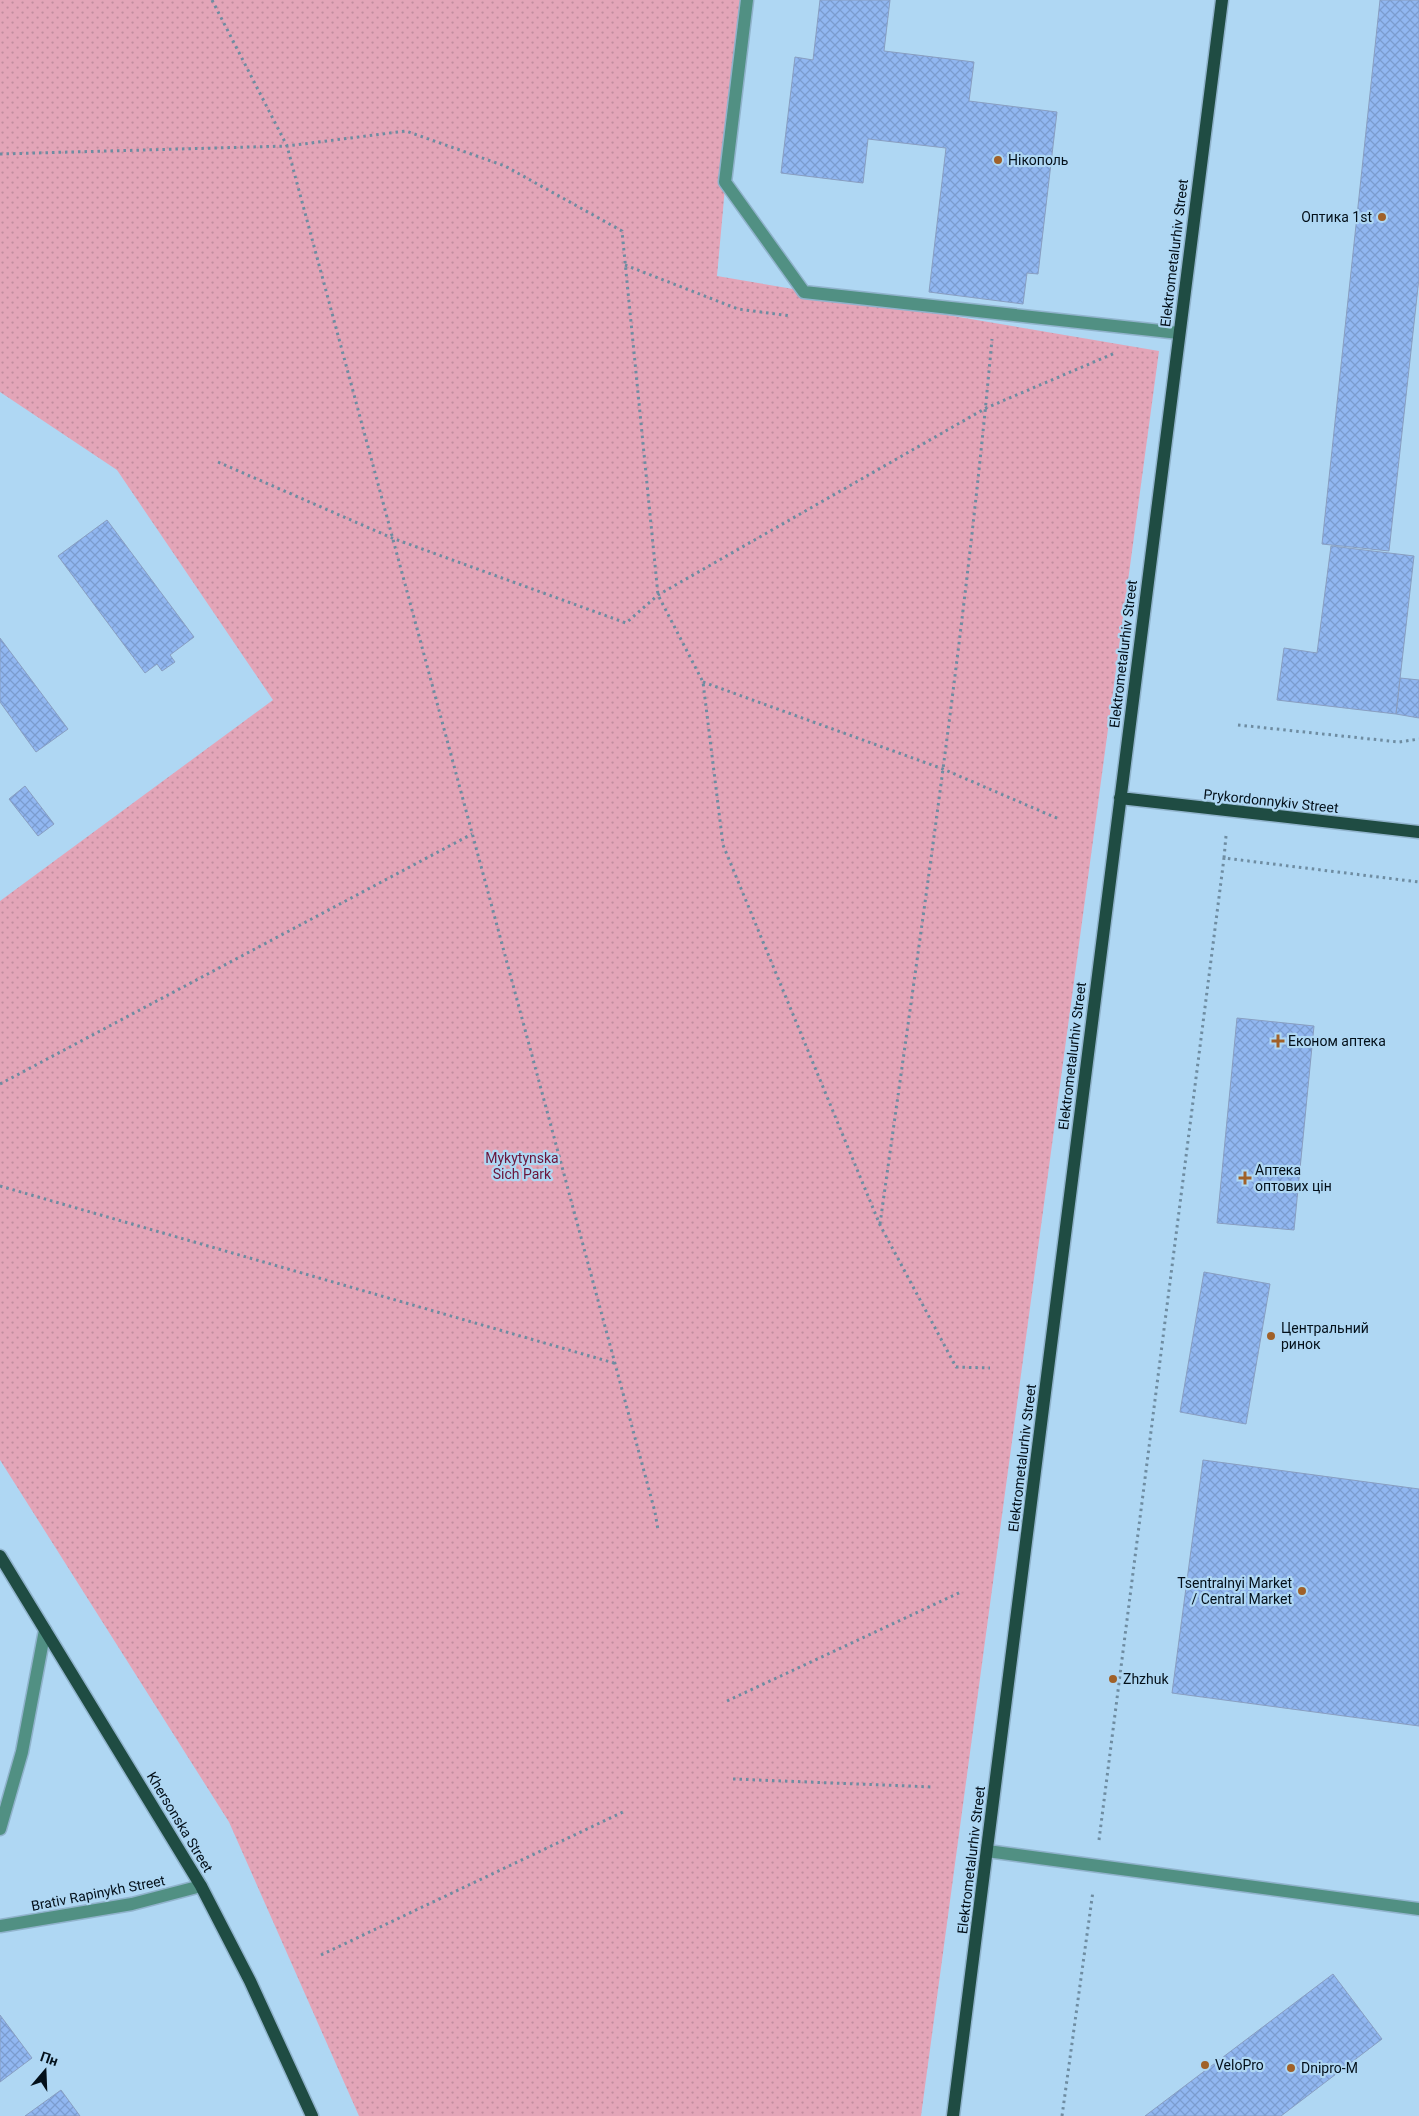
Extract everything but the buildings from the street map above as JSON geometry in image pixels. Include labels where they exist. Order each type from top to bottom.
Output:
[{"type":"main road","name":"Elektrometalurhiv Street","points":[[954,2116],[1222,0]]},
{"type":"main road","name":"Prykordonnykiv Street","points":[[1120,798],[1419,832]]},
{"type":"main road","name":"Khersonska Street","points":[[0,1556],[201,1886],[250,1981],[312,2116]]},
{"type":"street","points":[[747,0],[725,182],[804,292],[1179,333]]},
{"type":"street","points":[[0,1829],[22,1752],[45,1630]]},
{"type":"street","points":[[987,1850],[1419,1909]]},
{"type":"street","name":"Brativ Rapinykh Street","points":[[0,1926],[132,1904],[201,1886]]},
{"type":"path","points":[[212,0],[287,146],[655,1512],[658,1530]]},
{"type":"path","points":[[0,154],[287,146],[406,131],[505,166],[622,231],[658,595],[703,682],[723,845],[880,1224],[956,1367],[990,1368]]},
{"type":"path","points":[[880,1224],[943,770],[986,408],[992,339]]},
{"type":"path","points":[[218,462],[392,538],[626,623],[658,595],[986,408],[1118,352]]},
{"type":"path","points":[[703,682],[943,770],[1059,819]]},
{"type":"path","points":[[1238,725],[1399,742],[1419,739]]},
{"type":"path","points":[[1062,2116],[1096,1865],[1224,858],[1228,811]]},
{"type":"path","points":[[0,1084],[472,834]]},
{"type":"path","points":[[1224,858],[1419,882]]},
{"type":"path","points":[[0,1186],[615,1363]]},
{"type":"path","points":[[727,1702],[962,1592]]},
{"type":"path","points":[[733,1779],[933,1787]]},
{"type":"path","points":[[322,1955],[623,1812]]},
{"type":"green space","name":"Mykytynska Sich Park","points":[[0,0],[742,0],[717,276],[1159,351],[921,2116],[359,2116],[229,1822],[0,1460],[0,901],[273,700],[117,470],[0,392]]},
{"type":"place","name":"Нікополь","points":[[998,160]]},
{"type":"place","name":"Оптика 1st","points":[[1382,217]]},
{"type":"place","name":"Економ аптека","points":[[1278,1041]]},
{"type":"place","name":"Аптека оптових цін","points":[[1245,1178]]},
{"type":"place","name":"Центральний ринок","points":[[1271,1336]]},
{"type":"place","name":"Tsentralnyi Market / Central Market","points":[[1302,1591]]},
{"type":"place","name":"Zhzhuk","points":[[1113,1679]]},
{"type":"place","name":"VeloPro","points":[[1205,2065]]},
{"type":"place","name":"Dnipro-M","points":[[1291,2068]]}]
